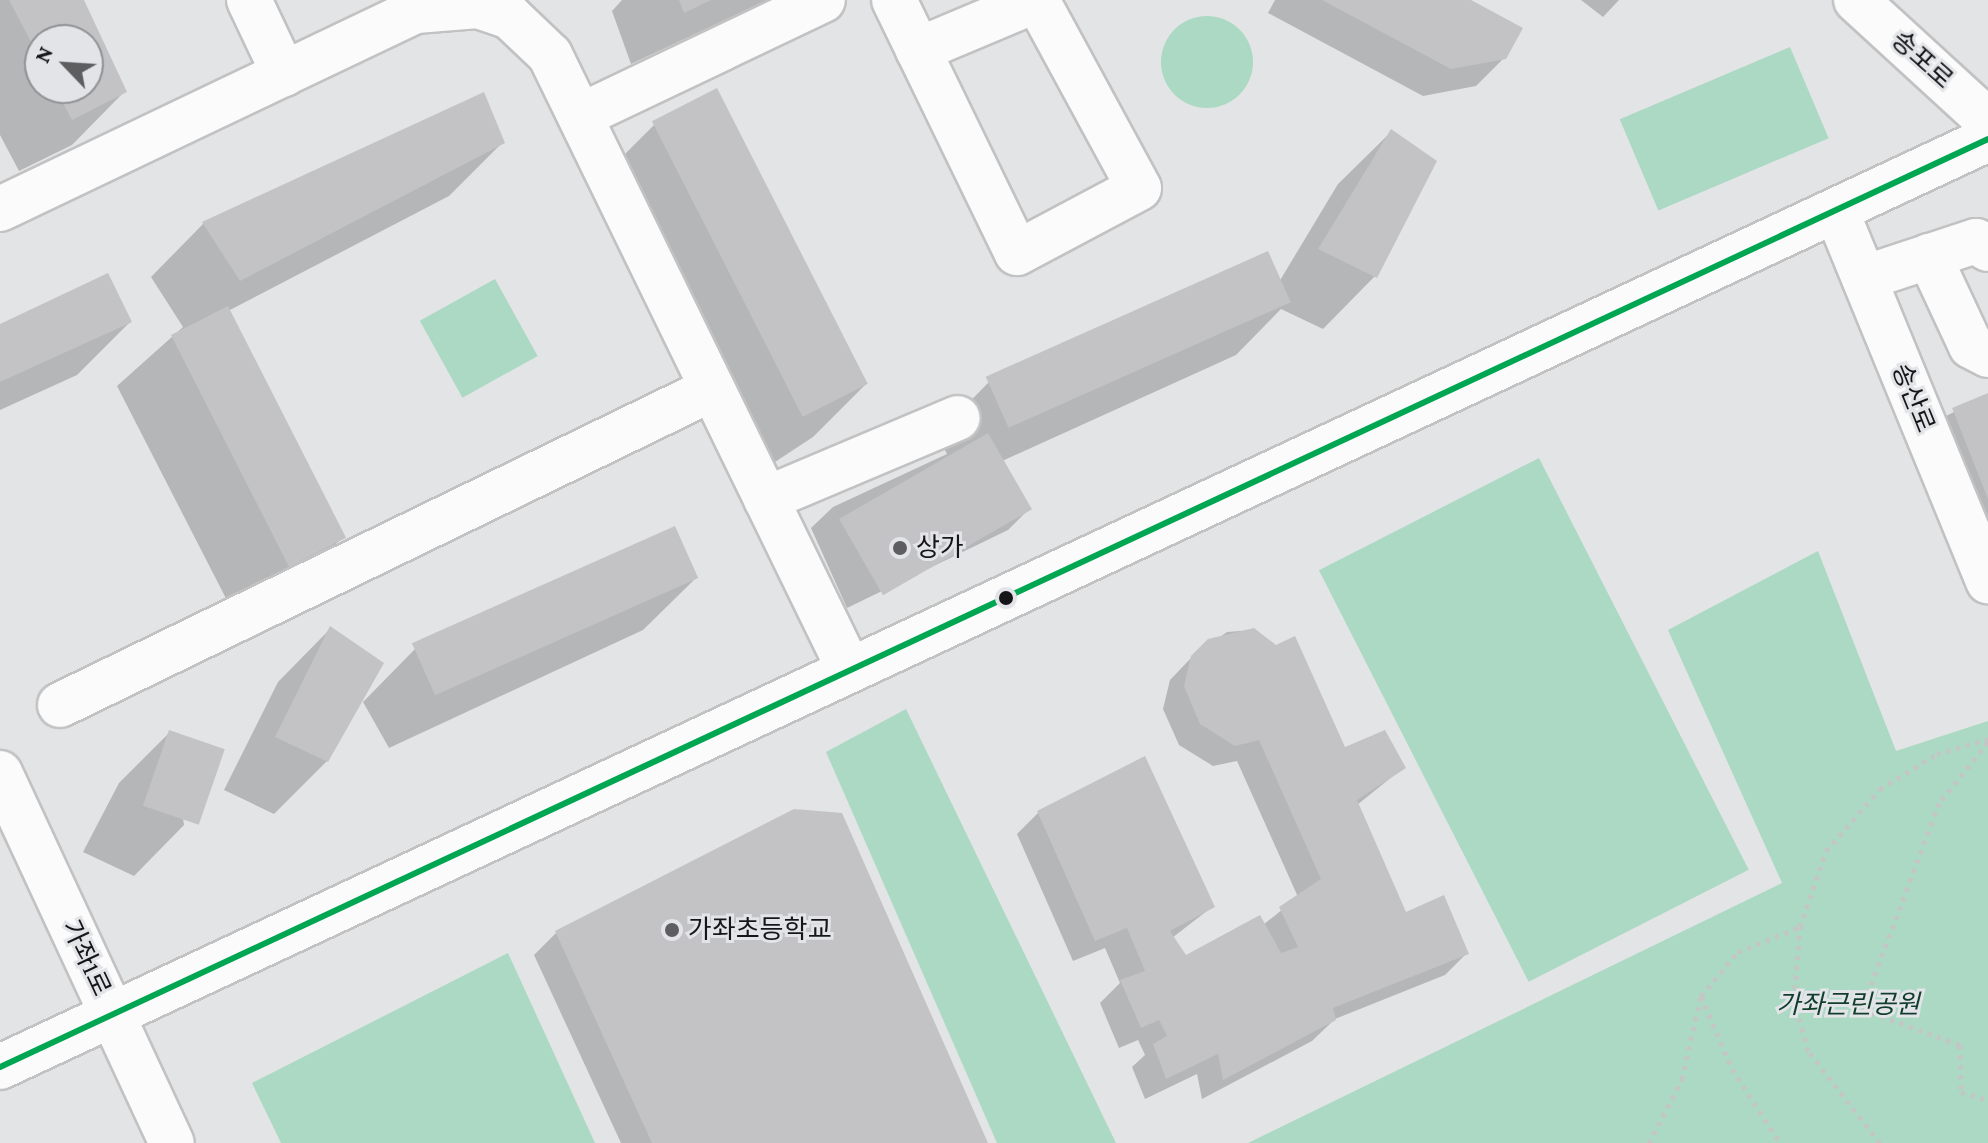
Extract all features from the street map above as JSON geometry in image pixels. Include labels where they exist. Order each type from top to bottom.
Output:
[{"type":"street","points":[[249,0],[284,74]]},
{"type":"street","points":[[580,116],[823,0]]},
{"type":"street","points":[[894,0],[918,50],[1017,253],[1139,188],[1037,0],[918,50]]},
{"type":"street","name":"송포로","points":[[1856,0],[1988,121]]},
{"type":"street","points":[[2,202],[416,11],[478,6],[534,33],[580,116],[849,669]]},
{"type":"street","points":[[0,1067],[849,669],[1838,215],[1988,139]]},
{"type":"street","name":"송산로","points":[[1838,215],[1988,581]]},
{"type":"street","points":[[1864,278],[1976,241],[1988,249]]},
{"type":"street","points":[[1929,256],[1971,346],[1988,355]]},
{"type":"street","points":[[60,705],[712,389]]},
{"type":"street","points":[[766,499],[958,418]]},
{"type":"street","name":"가좌1로","points":[[0,773],[172,1143]]},
{"type":"path","points":[[1880,1143],[1808,1051],[1794,999],[1800,927],[1826,851],[1880,789],[1937,754],[1988,740]]},
{"type":"path","points":[[1988,740],[1939,803],[1862,1009],[1960,1045],[1961,1092],[1988,1100]]},
{"type":"path","points":[[1649,1143],[1682,1079],[1701,996],[1738,952],[1800,927]]},
{"type":"path","points":[[1701,996],[1732,1069],[1780,1143]]},
{"type":"green space","points":[[1207,16],[1225,19],[1240,29],[1250,44],[1253,62],[1250,80],[1240,95],[1225,105],[1207,108],[1189,105],[1174,95],[1164,80],[1161,62],[1164,44],[1174,29],[1189,19]]},
{"type":"green space","points":[[1790,47],[1829,138],[1658,210],[1620,119]]},
{"type":"green space","points":[[495,279],[538,356],[462,398],[420,321]]},
{"type":"green space","points":[[1539,458],[1749,870],[1529,982],[1319,570]]},
{"type":"green space","name":"가좌근린공원","points":[[1818,551],[1896,751],[1988,721],[1988,1143],[1248,1143],[1782,883],[1668,630]]},
{"type":"green space","points":[[906,709],[1116,1143],[997,1143],[826,752]]},
{"type":"green space","points":[[508,953],[595,1143],[281,1143],[252,1083]]},
{"type":"building","points":[[9,0],[84,0],[95,24],[24,24],[24,29]]},
{"type":"building","points":[[679,0],[711,0],[684,13]]},
{"type":"building","points":[[1322,0],[1471,0],[1523,28],[1506,59],[1451,69]]},
{"type":"building","points":[[104,43],[127,92],[104,104]]},
{"type":"building","points":[[717,88],[868,384],[803,417],[652,121]]},
{"type":"building","points":[[484,92],[505,143],[240,281],[202,222]]},
{"type":"building","points":[[64,104],[103,104],[72,120]]},
{"type":"building","points":[[1391,129],[1437,161],[1377,278],[1318,249]]},
{"type":"building","points":[[1268,251],[1291,302],[1008,428],[986,377]]},
{"type":"building","points":[[108,273],[132,322],[0,382],[0,324]]},
{"type":"building","points":[[228,306],[346,538],[289,567],[171,335]]},
{"type":"building","points":[[1988,393],[1988,499],[1952,408]]},
{"type":"building","name":"상가","points":[[988,433],[1032,509],[883,595],[839,519]]},
{"type":"building","points":[[675,526],[698,578],[435,695],[412,643]]},
{"type":"building","points":[[330,626],[384,663],[328,762],[275,737]]},
{"type":"building","points":[[1254,628],[1276,645],[1295,636],[1345,747],[1385,730],[1406,768],[1357,800],[1406,912],[1444,895],[1469,954],[1333,1008],[1336,1020],[1223,1080],[1218,1054],[1166,1079],[1153,1044],[1167,1036],[1159,1020],[1141,1028],[1120,980],[1145,971],[1127,928],[1095,941],[1037,811],[1145,756],[1215,907],[1170,931],[1186,955],[1260,915],[1281,953],[1298,947],[1279,907],[1321,879],[1259,740],[1235,746],[1200,724],[1184,686],[1191,656],[1208,639]]},
{"type":"building","points":[[169,730],[225,749],[199,825],[143,806]]},
{"type":"building","points":[[794,809],[842,813],[988,1143],[652,1143],[555,931]]},
{"type":"transit line","points":[[0,1067],[1988,139]]},
{"type":"place","name":"상가","points":[[900,548]]},
{"type":"place","name":"가좌초등학교","points":[[672,930]]}]
